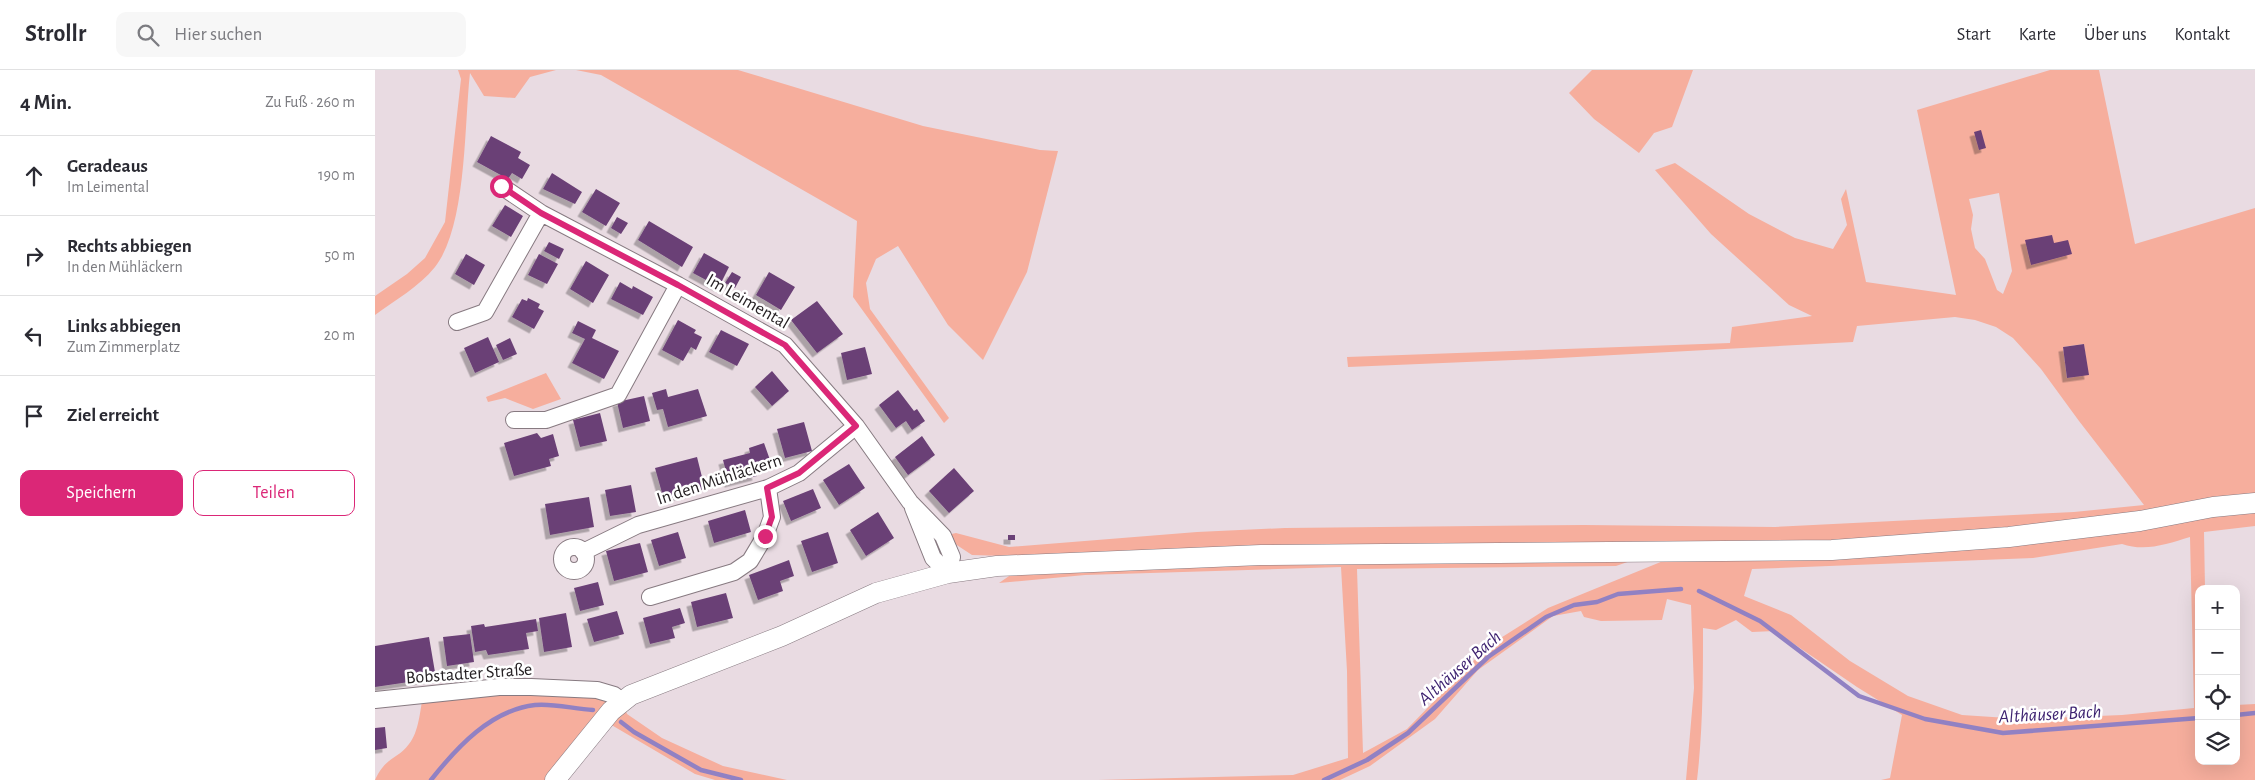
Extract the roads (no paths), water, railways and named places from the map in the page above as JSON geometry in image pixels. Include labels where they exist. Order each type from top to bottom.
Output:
[{"type":"street","name":"Im Leimental","points":[[501,186],[541,213],[678,285],[785,345],[856,426],[910,502],[933,558],[949,573]]},
{"type":"street","points":[[457,322],[485,312],[541,213]]},
{"type":"street","points":[[514,420],[546,420],[618,395],[678,285]]},
{"type":"street","name":"In den Mühläckern","points":[[583,552],[638,525],[767,488],[799,473],[856,426]]},
{"type":"street","points":[[649,597],[734,572],[750,561],[765,536],[772,517],[767,488]]},
{"type":"street","points":[[555,780],[598,726],[622,701],[654,686],[782,636],[876,594],[949,573],[997,566],[1261,554],[1832,550],[2009,537],[2140,521],[2213,507],[2255,503]]},
{"type":"street","name":"Bobstadter Straße","points":[[375,700],[499,687],[531,686],[597,690],[614,695],[622,701]]},
{"type":"waterway","name":"Althäuser Bach","points":[[1324,780],[1367,760],[1408,733],[1488,657],[1546,617],[1574,605],[1597,602],[1618,594],[1681,589]]},
{"type":"waterway","name":"Althäuser Bach","points":[[1699,591],[1760,621],[1859,696],[1925,719],[2003,733],[2195,718]]},
{"type":"waterway","name":"Althäuser Bach","points":[[431,780],[452,755],[476,732],[504,714],[519,708],[535,705],[556,705],[593,710]]},
{"type":"waterway","name":"Althäuser Bach","points":[[2240,715],[2255,713]]},
{"type":"waterway","name":"Althäuser Bach","points":[[621,722],[634,732],[701,770],[741,780]]}]
